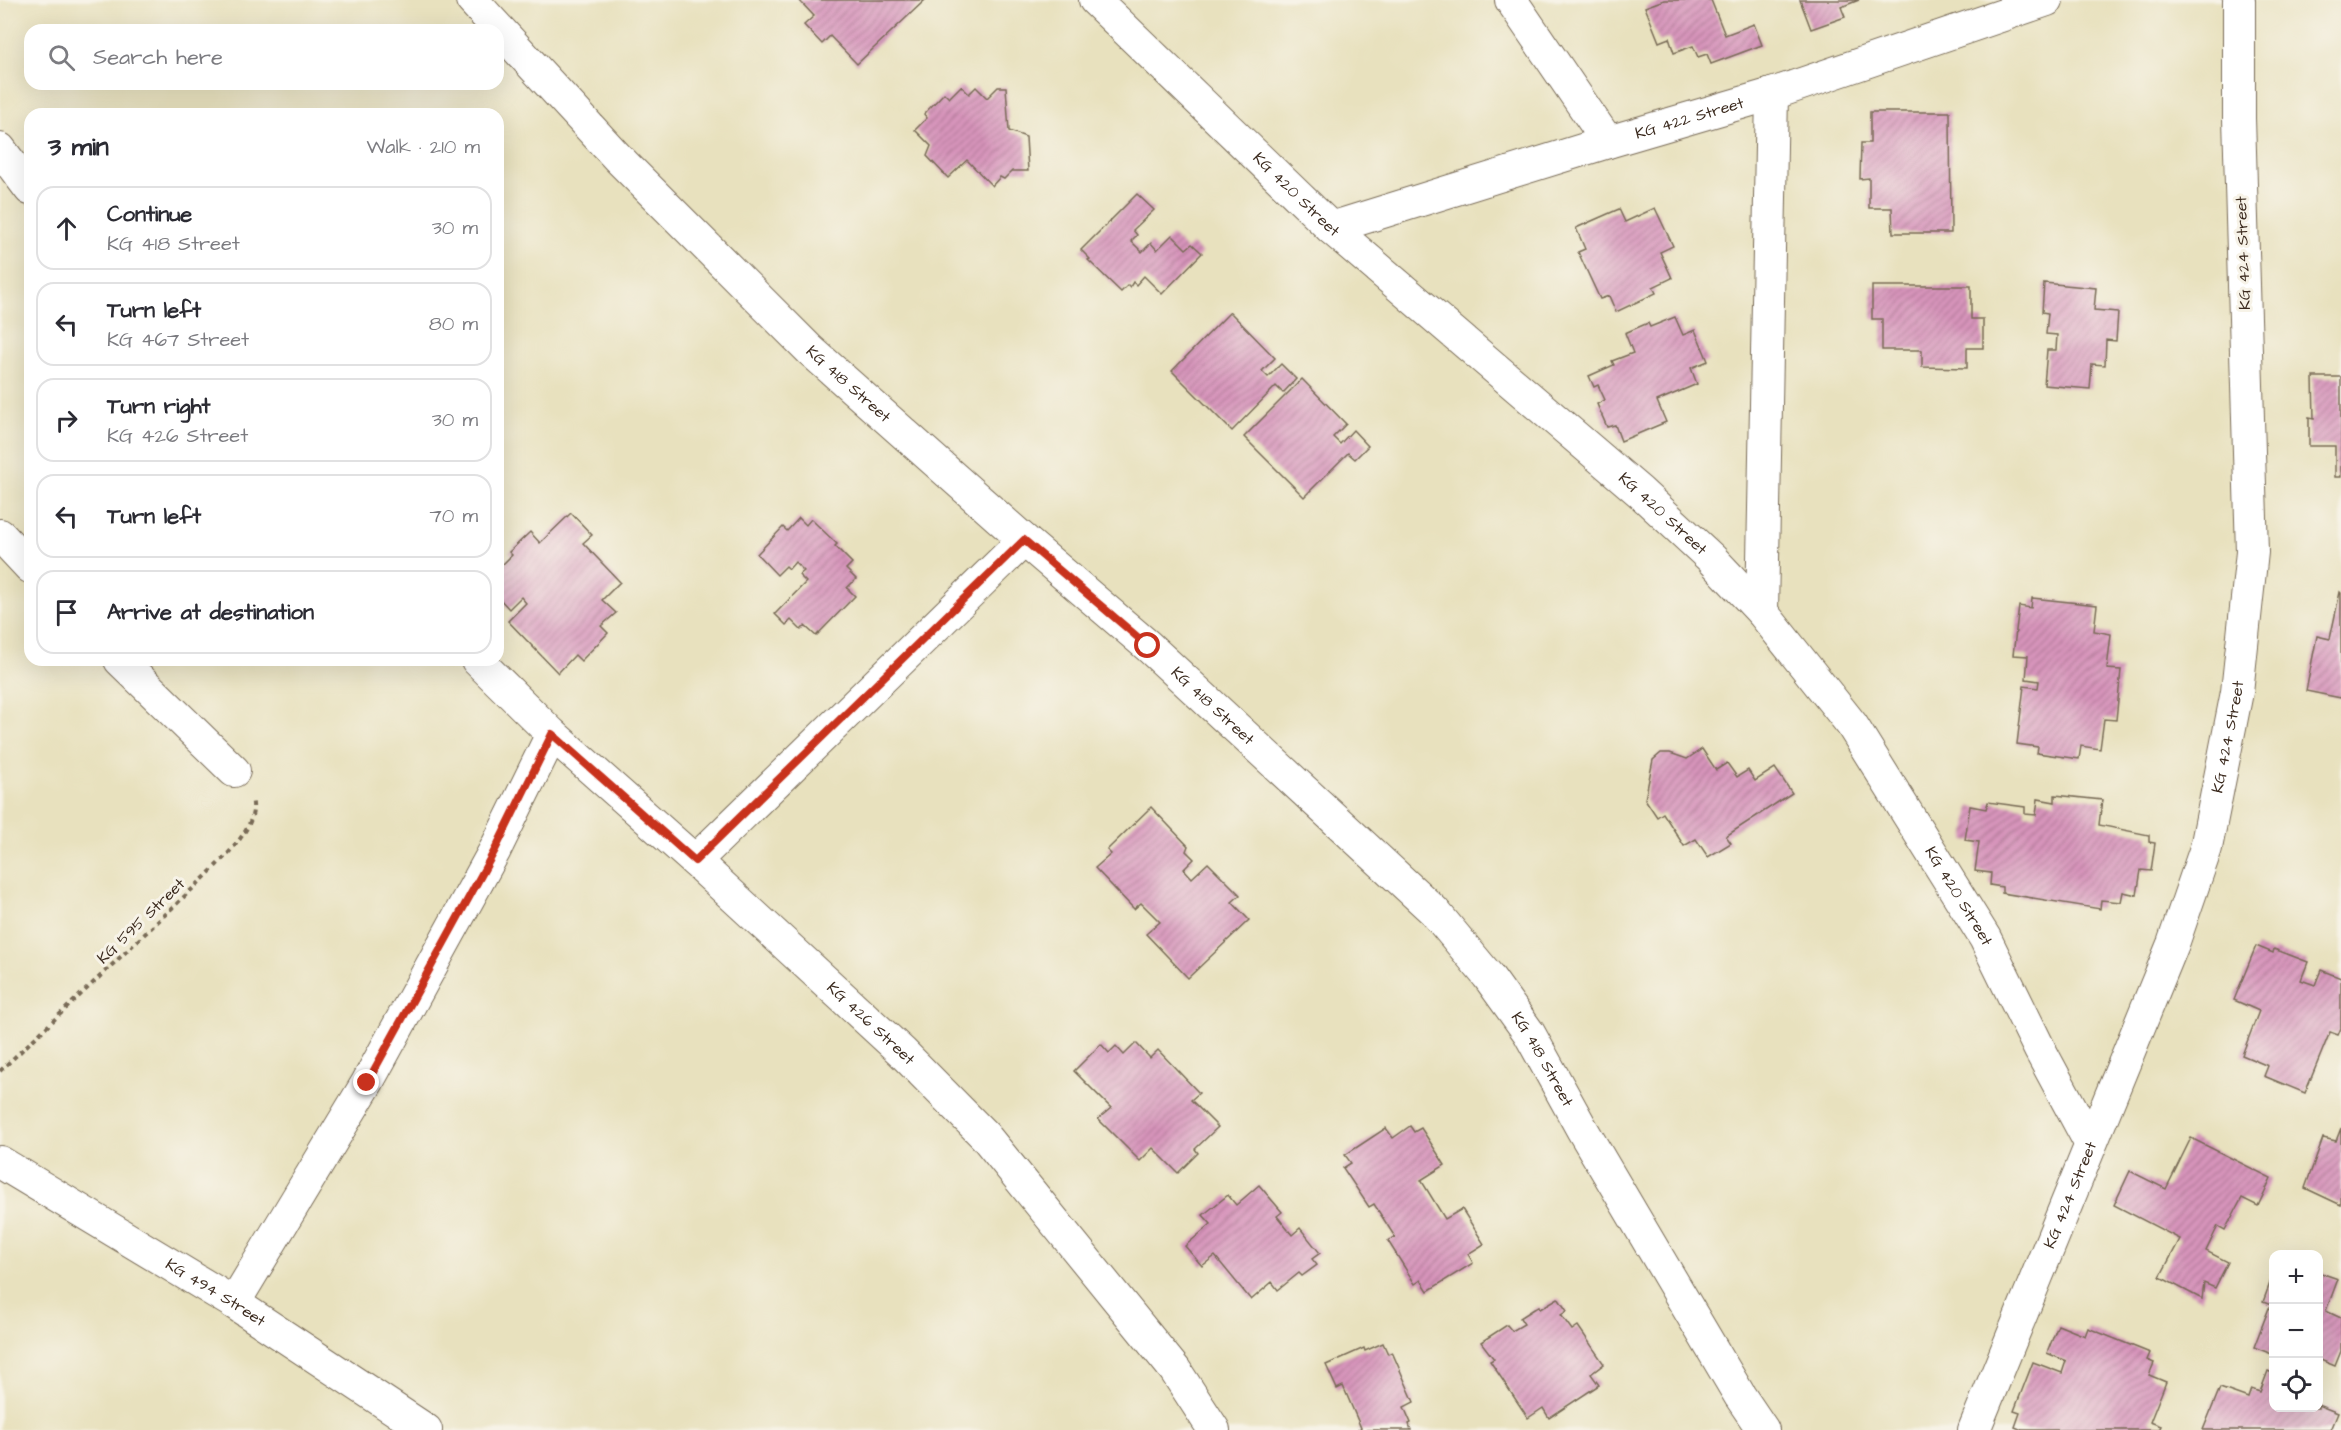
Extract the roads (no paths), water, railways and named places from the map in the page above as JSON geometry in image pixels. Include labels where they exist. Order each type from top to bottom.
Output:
[{"type":"street","name":"KG 418 Street","points":[[472,0],[494,24]]},
{"type":"street","name":"KG 420 Street","points":[[1095,0],[1331,228],[1640,492],[1712,559],[1762,612],[1852,725],[1979,928],[2090,1143]]},
{"type":"street","points":[[1511,0],[1608,142]]},
{"type":"street","name":"KG 422 Street","points":[[1331,228],[1772,94],[1984,10],[2047,0]]},
{"type":"street","name":"KG 424 Street","points":[[1974,1430],[2173,944],[2206,848],[2238,692],[2252,552],[2239,118],[2239,0]]},
{"type":"street","name":"KG 418 Street","points":[[504,35],[617,157],[810,350],[1024,540],[1148,646],[1434,911],[1488,976],[1529,1033],[1606,1170],[1740,1396],[1763,1430]]},
{"type":"street","points":[[1762,612],[1772,94]]},
{"type":"street","points":[[0,149],[24,181]]},
{"type":"street","points":[[0,535],[24,561]]},
{"type":"street","points":[[695,861],[1024,540]]},
{"type":"street","points":[[126,666],[234,771]]},
{"type":"street","name":"KG 426 Street","points":[[483,666],[552,734],[695,861],[902,1052],[985,1136],[1175,1370],[1214,1430]]},
{"type":"street","points":[[234,1303],[367,1083],[495,850],[552,734]]},
{"type":"street","name":"KG 494 Street","points":[[0,1162],[234,1303],[426,1430]]}]
